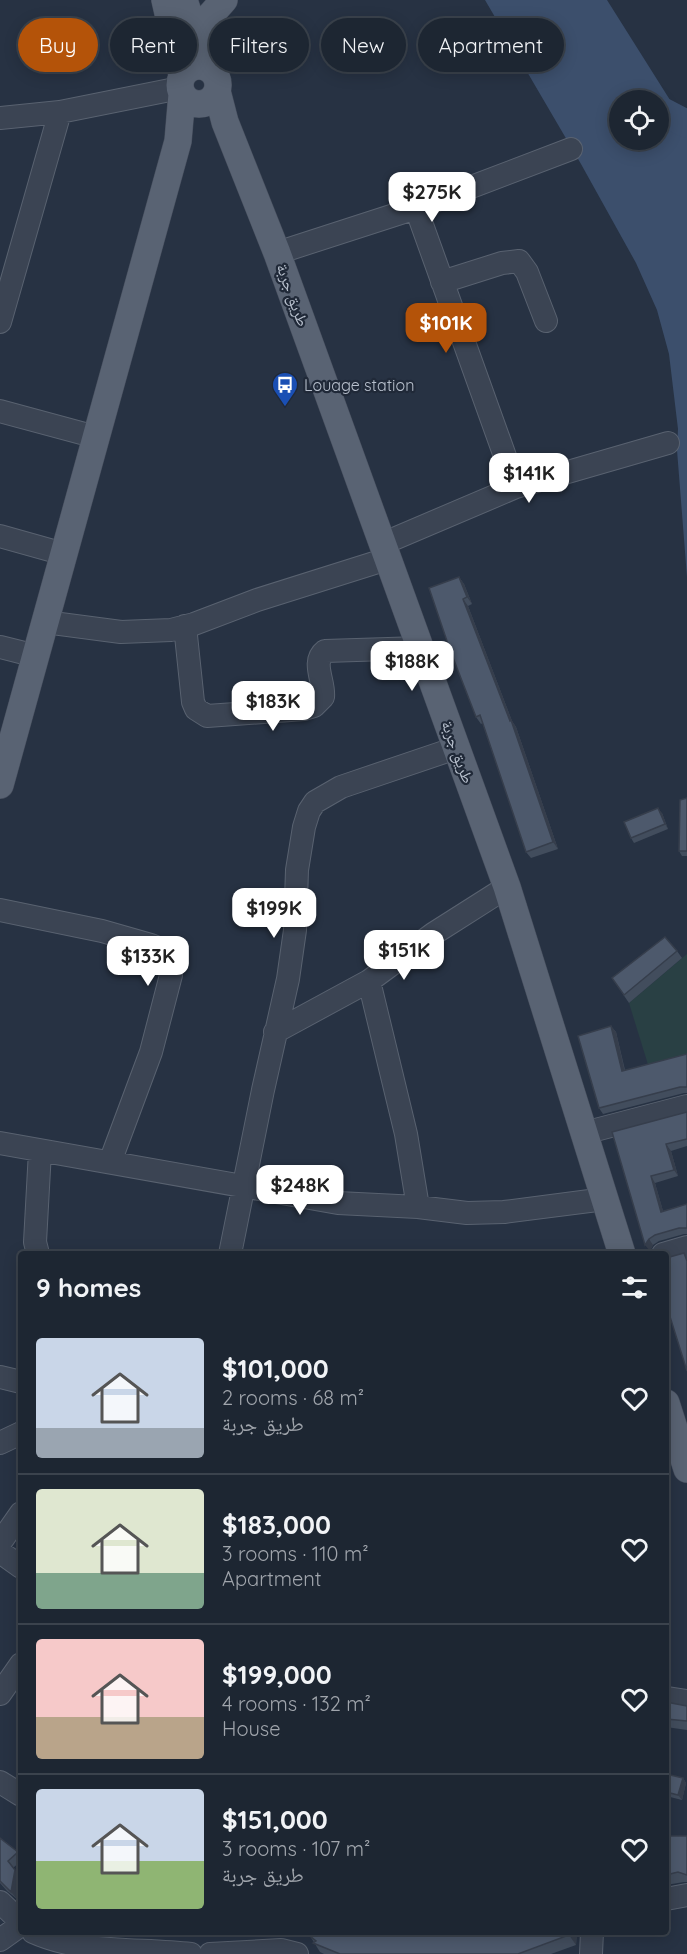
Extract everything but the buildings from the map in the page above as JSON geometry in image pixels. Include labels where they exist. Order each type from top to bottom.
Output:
[{"type":"main road","points":[[0,785],[6,742],[36,656],[178,141],[190,116],[193,83],[165,0]]},
{"type":"main road","name":"طريق جربة","points":[[184,0],[190,18]]},
{"type":"main road","points":[[197,31],[224,0]]},
{"type":"main road","name":"طريق جربة","points":[[197,39],[202,55],[197,71]]},
{"type":"main road","name":"طريق جربة","points":[[197,72],[193,83],[225,122],[277,253],[507,886],[621,1251]]},
{"type":"main road","points":[[669,1412],[687,1469]]},
{"type":"street","points":[[0,118],[60,112],[193,83]]},
{"type":"street","points":[[0,322],[6,279],[60,112]]},
{"type":"street","points":[[277,253],[416,208],[571,149]]},
{"type":"street","points":[[416,208],[516,487]]},
{"type":"street","points":[[442,282],[502,263],[519,261],[527,272],[546,321]]},
{"type":"street","points":[[0,411],[96,437]]},
{"type":"street","points":[[45,621],[121,632],[150,632],[185,626],[385,552],[516,487],[668,443]]},
{"type":"street","points":[[0,536],[64,554]]},
{"type":"street","points":[[185,626],[193,702],[196,709],[207,716],[292,710],[314,706],[323,697],[324,687],[318,665],[321,654],[325,651],[420,648]]},
{"type":"street","points":[[0,647],[36,656]]},
{"type":"street","points":[[231,1251],[288,979],[296,930],[297,870],[309,811],[323,796],[341,787],[456,748]]},
{"type":"street","points":[[275,1032],[369,981],[433,934],[507,886]]},
{"type":"street","points":[[0,910],[102,931],[151,945],[163,950],[168,959],[171,975],[154,1042],[110,1162]]},
{"type":"street","points":[[369,981],[406,1134],[418,1207]]},
{"type":"street","points":[[584,1133],[687,1106]]},
{"type":"street","points":[[0,1143],[338,1203],[418,1207],[468,1213],[504,1212],[605,1199]]},
{"type":"street","points":[[37,1251],[35,1242],[40,1151]]},
{"type":"street","points":[[669,1252],[687,1247]]},
{"type":"street","points":[[0,1377],[18,1381]]},
{"type":"street","points":[[0,1443],[18,1434]]},
{"type":"street","points":[[0,1543],[18,1516]]},
{"type":"street","points":[[0,1552],[18,1565]]},
{"type":"street","points":[[0,1694],[18,1669]]},
{"type":"street","points":[[669,1698],[687,1701]]},
{"type":"street","points":[[0,1782],[18,1794]]},
{"type":"street","points":[[669,1898],[687,1895]]},
{"type":"street","points":[[0,1902],[18,1918]]},
{"type":"street","points":[[0,1940],[18,1924]]},
{"type":"street","points":[[43,1935],[53,1942],[90,1952],[191,1954]]},
{"type":"street","points":[[591,1954],[592,1935]]},
{"type":"street","points":[[210,1954],[281,1950],[297,1954]]},
{"type":"green space","points":[[687,954],[687,1060],[650,1071],[629,1003]]},
{"type":"water","points":[[485,0],[607,0],[664,90],[609,90],[609,150],[669,150],[669,98],[687,127],[687,577],[677,450],[678,429],[669,354],[657,310],[636,263],[527,72],[564,72],[564,18],[496,18]]},
{"type":"waterway","points":[[669,115],[687,124]]},
{"type":"place","name":"Louage station","points":[[285,408]]}]
